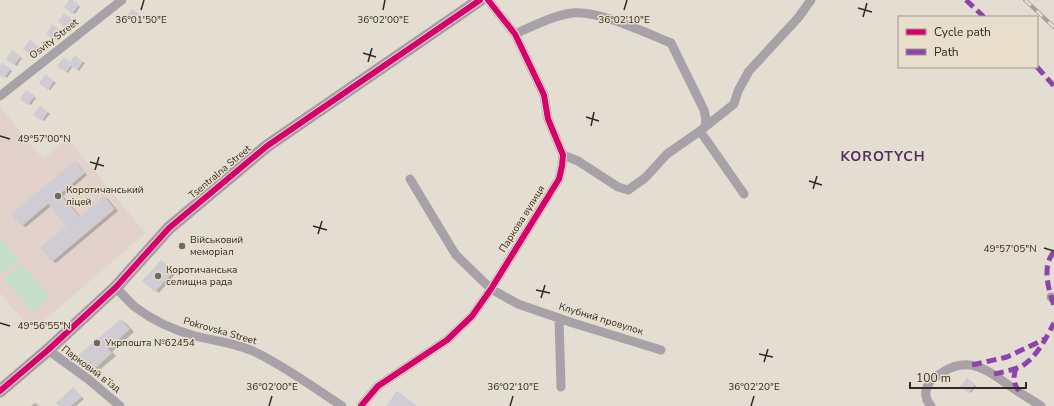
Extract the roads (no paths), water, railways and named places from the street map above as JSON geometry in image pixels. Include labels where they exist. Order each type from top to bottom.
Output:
[{"type":"street","name":"Osvity Street","points":[[0,96],[122,0]]},
{"type":"street","name":"Tsentralna Street","points":[[0,391],[48,350],[116,287],[169,228],[251,158],[480,0]]},
{"type":"street","points":[[488,0],[515,34],[544,95],[548,119],[563,155],[578,161],[618,187],[628,190],[644,178],[667,154],[703,129],[734,104],[738,91],[749,71],[798,18],[811,0]]},
{"type":"street","points":[[515,34],[558,16],[573,13],[593,15],[625,25],[671,44],[704,110],[706,119],[703,129],[744,194]]},
{"type":"street","name":"Паркова вулиця","points":[[361,406],[378,386],[447,340],[472,316],[491,289],[559,178],[563,155]]},
{"type":"street","name":"Клубний провулок","points":[[410,179],[456,254],[491,289],[518,304],[661,350]]},
{"type":"street","name":"Pokrovska Street","points":[[116,287],[134,306],[157,321],[176,330],[256,352],[342,406]]},
{"type":"street","points":[[559,318],[561,387]]},
{"type":"street","name":"Парковий в’їзд","points":[[48,350],[88,379],[120,406]]},
{"type":"street","points":[[929,404],[926,393],[928,384],[951,367],[959,364],[972,365],[994,374],[1041,406]]},
{"type":"railway","points":[[1025,0],[1054,27]]},
{"type":"place","name":"Коротичанський ліцей","points":[[58,196]]},
{"type":"place","name":"Військовий меморіал","points":[[182,246]]},
{"type":"place","name":"Коротичанська селищна рада","points":[[158,276]]},
{"type":"place","name":"Укрпошта №62454","points":[[97,343]]},
{"type":"district","name":"KOROTYCH","points":[[883,156]]}]
